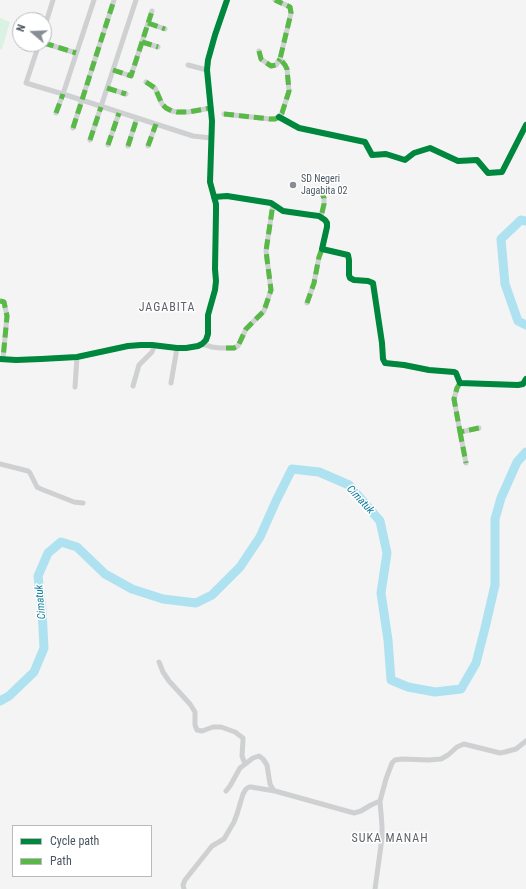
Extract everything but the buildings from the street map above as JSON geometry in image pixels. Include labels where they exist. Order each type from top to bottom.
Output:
[{"type":"street","points":[[49,12],[53,0]]},
{"type":"street","points":[[56,113],[94,0]]},
{"type":"street","points":[[73,128],[114,0]]},
{"type":"street","points":[[90,140],[136,0]]},
{"type":"street","points":[[0,301],[4,302],[7,316],[2,359],[77,357],[128,346],[177,348],[193,347],[205,342],[207,338],[208,315],[216,285],[214,269],[216,204],[210,182],[211,108],[206,70],[213,41],[227,0]]},
{"type":"street","points":[[260,50],[261,59],[271,66],[276,65],[280,59],[291,13],[290,7],[275,0]]},
{"type":"street","points":[[113,70],[131,76],[152,11]]},
{"type":"street","points":[[148,23],[165,29]]},
{"type":"street","points":[[142,42],[158,47]]},
{"type":"street","points":[[52,46],[76,53]]},
{"type":"street","points":[[36,52],[26,82],[193,136],[211,138]]},
{"type":"street","points":[[224,114],[270,119],[279,117],[282,113],[289,92],[287,69],[280,59]]},
{"type":"street","points":[[188,65],[206,70]]},
{"type":"street","points":[[146,82],[155,88],[162,104],[172,111],[188,112],[211,108]]},
{"type":"street","points":[[107,88],[126,94]]},
{"type":"street","points":[[108,145],[119,112]]},
{"type":"street","points":[[279,117],[299,128],[365,142],[372,155],[386,154],[405,160],[414,153],[430,148],[458,161],[477,160],[488,173],[502,172],[526,125]]},
{"type":"street","points":[[128,146],[137,118]]},
{"type":"street","points":[[148,146],[156,124]]},
{"type":"street","points":[[320,190],[324,198],[321,217]]},
{"type":"street","points":[[214,197],[227,196],[273,204],[282,211],[321,217],[325,220],[327,223],[322,249],[319,256],[314,283],[307,303]]},
{"type":"street","points":[[202,344],[220,348],[234,348],[238,346],[246,329],[264,311],[271,290],[266,252],[273,204]]},
{"type":"street","points":[[322,249],[348,255],[348,275],[350,278],[373,283],[382,338],[382,356],[384,362],[429,370],[454,372],[456,373],[460,383]]},
{"type":"street","points":[[133,386],[139,365],[152,352],[154,346]]},
{"type":"street","points":[[171,383],[177,348]]},
{"type":"street","points":[[76,387],[77,357]]},
{"type":"street","points":[[460,383],[518,385],[522,384],[526,379]]},
{"type":"street","points":[[460,383],[456,388],[454,399],[466,463]]},
{"type":"street","points":[[460,432],[478,428]]},
{"type":"street","points":[[0,464],[28,471],[37,486],[41,489],[74,502],[82,503]]},
{"type":"street","points":[[159,662],[168,681],[190,704],[195,712],[195,725],[197,730],[202,731],[214,727],[221,728],[235,732],[243,738],[242,756],[245,764]]},
{"type":"street","points":[[376,889],[382,838],[380,801],[389,767],[395,760],[441,759],[457,747],[464,744],[505,752],[516,748],[526,741]]},
{"type":"street","points":[[226,791],[240,768],[258,756],[263,759],[266,765],[270,784],[275,791]]},
{"type":"street","points":[[184,889],[183,885],[185,880],[212,846],[224,839],[234,822],[242,794],[246,789],[251,787],[275,791],[354,813],[380,801]]},
{"type":"green space","points":[[0,18],[10,22],[2,49],[0,50]]},
{"type":"waterway","name":"Cimatuk","points":[[526,221],[521,220],[501,239],[505,284],[518,321],[526,325]]},
{"type":"waterway","name":"Cimatuk","points":[[0,701],[9,696],[34,672],[44,648],[38,576],[48,553],[61,542],[77,547],[105,574],[132,589],[163,599],[196,603],[212,595],[240,567],[260,537],[292,469],[319,472],[349,485],[380,521],[387,553],[381,593],[388,640],[391,680],[408,687],[435,692],[461,689],[476,663],[495,585],[495,519],[501,498],[517,462],[526,452]]},
{"type":"marked path","points":[[73,128],[114,0]]},
{"type":"marked path","points":[[224,114],[275,119],[282,113],[289,91],[287,69],[280,59],[291,13],[290,7],[275,0]]},
{"type":"marked path","points":[[113,70],[131,76],[152,11]]},
{"type":"marked path","points":[[148,23],[165,29]]},
{"type":"marked path","points":[[142,42],[158,47]]},
{"type":"marked path","points":[[52,46],[76,53]]},
{"type":"marked path","points":[[259,51],[261,59],[271,66],[276,65],[280,59]]},
{"type":"marked path","points":[[146,82],[155,88],[162,104],[172,111],[188,112],[211,108]]},
{"type":"marked path","points":[[107,88],[126,94]]},
{"type":"marked path","points":[[56,113],[63,94]]},
{"type":"marked path","points":[[90,140],[101,107]]},
{"type":"marked path","points":[[108,145],[119,113]]},
{"type":"marked path","points":[[128,146],[137,118]]},
{"type":"marked path","points":[[148,146],[156,124]]},
{"type":"marked path","points":[[320,189],[324,198],[321,217]]},
{"type":"marked path","points":[[226,348],[234,348],[238,346],[246,329],[264,311],[271,290],[266,251],[273,204]]},
{"type":"marked path","points":[[307,303],[314,283],[322,249]]},
{"type":"marked path","points":[[0,301],[4,302],[7,316],[3,359]]},
{"type":"marked path","points":[[460,383],[454,399],[460,432],[479,428]]},
{"type":"marked path","points":[[460,432],[466,463]]},
{"type":"cycle path","points":[[0,359],[16,360],[77,357],[128,346],[141,345],[186,348],[198,346],[206,340],[208,334],[208,315],[216,281],[216,204],[210,182],[212,121],[207,70],[208,60],[215,35],[227,0]]},
{"type":"cycle path","points":[[279,117],[299,128],[365,142],[372,155],[386,154],[405,160],[414,153],[430,148],[458,161],[477,160],[488,173],[502,172],[526,125]]},
{"type":"cycle path","points":[[214,197],[227,196],[271,203],[283,211],[319,216],[325,220],[327,227],[322,249],[348,255],[350,278],[373,283],[383,359],[385,363],[429,370],[454,372],[456,373],[460,383],[518,385],[523,384],[526,379]]},
{"type":"place","name":"SD Negeri Jagabita 02","points":[[293,185]]},
{"type":"district","name":"JAGABITA","points":[[167,308]]},
{"type":"district","name":"SUKA MANAH","points":[[390,839]]}]
